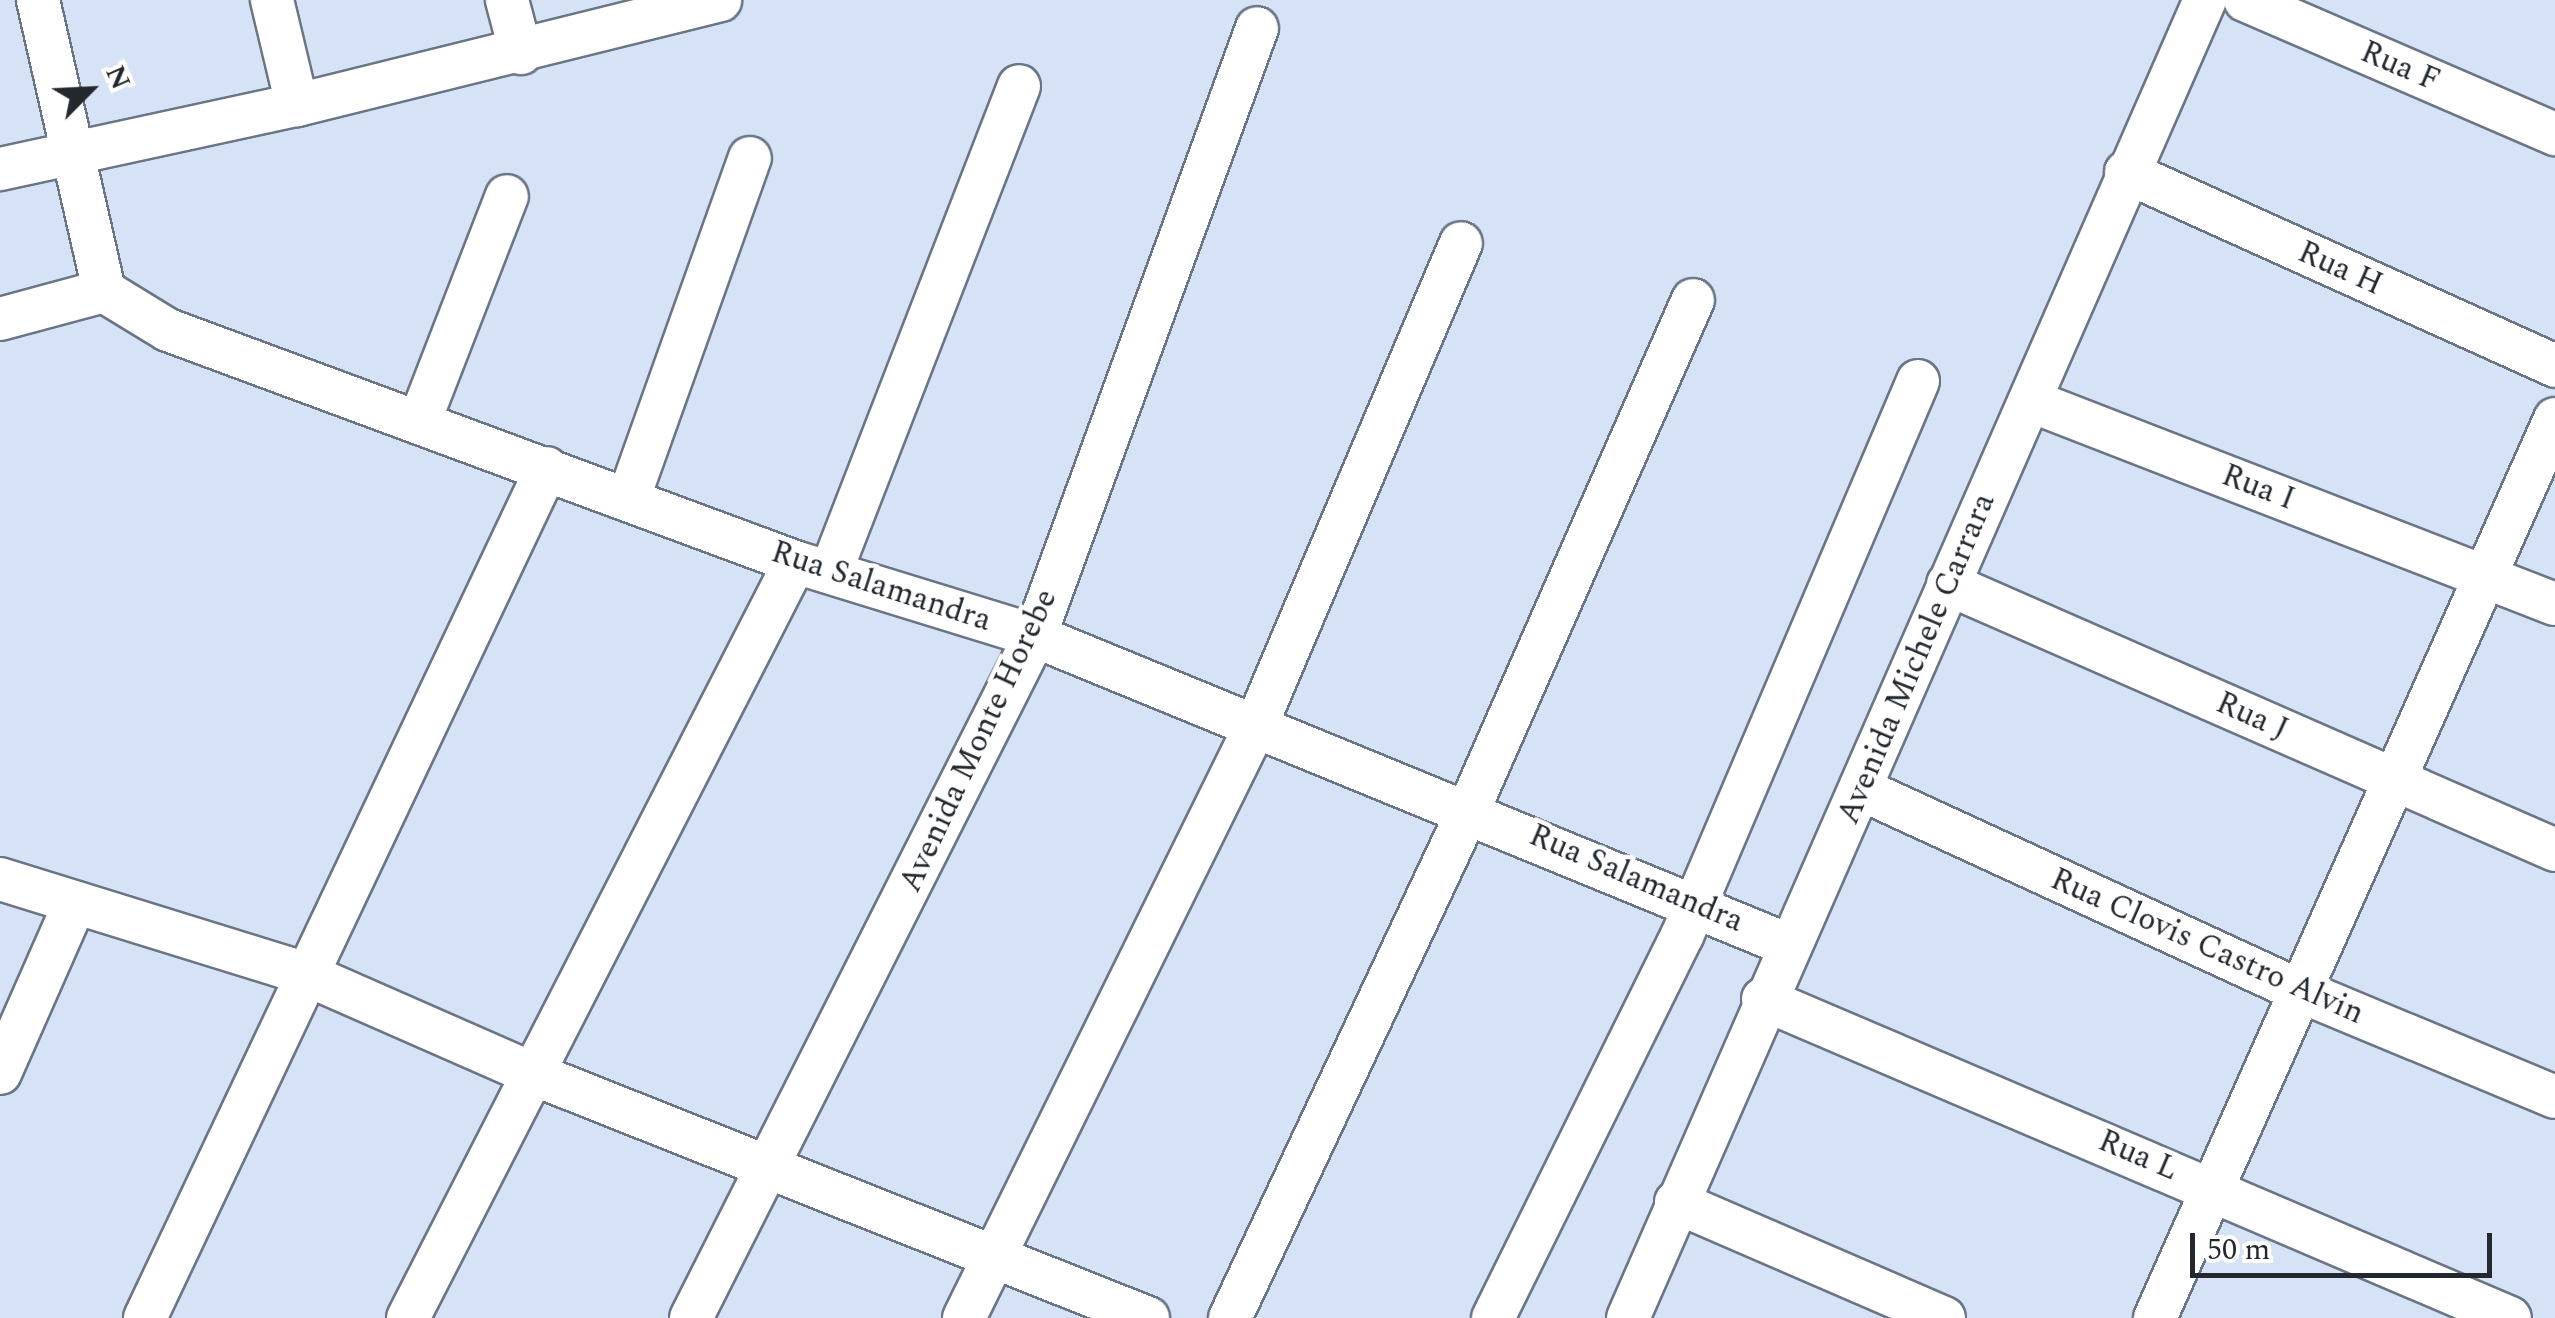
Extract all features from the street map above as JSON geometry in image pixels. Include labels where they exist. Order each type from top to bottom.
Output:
[{"type":"street","points":[[0,319],[104,291],[38,0]]},
{"type":"street","points":[[272,0],[298,105]]},
{"type":"street","points":[[507,0],[521,53]]},
{"type":"street","points":[[0,169],[521,53],[720,0]]},
{"type":"street","name":"Avenida Michele Carrara","points":[[1628,1318],[1763,999],[1863,790],[2126,172],[2205,0]]},
{"type":"street","name":"Rua F","points":[[2245,0],[2555,134]]},
{"type":"street","name":"Avenida Monte Horebe","points":[[691,1318],[772,1166],[1034,636],[1257,28]]},
{"type":"street","points":[[408,1318],[531,1073],[813,566],[1019,86]]},
{"type":"street","points":[[628,500],[750,158]]},
{"type":"street","name":"Rua H","points":[[2126,172],[2555,366]]},
{"type":"street","points":[[420,420],[507,196]]},
{"type":"street","points":[[964,1318],[1258,721],[1461,244]]},
{"type":"street","name":"Rua Salamandra","points":[[104,291],[168,330],[628,500],[813,566],[1034,636],[1258,721],[1692,900],[1788,945]]},
{"type":"street","points":[[1230,1318],[1469,809],[1692,300]]},
{"type":"street","points":[[1493,1318],[1682,936],[1692,900],[1918,380]]},
{"type":"street","name":"Rua I","points":[[2031,401],[2555,604]]},
{"type":"street","points":[[2155,1318],[2555,419]]},
{"type":"street","points":[[145,1318],[303,973],[547,468]]},
{"type":"street","name":"Rua J","points":[[1948,584],[2555,850]]},
{"type":"street","name":"Rua Clovis Castro Alvin","points":[[1863,790],[2298,990],[2555,1097]]},
{"type":"street","points":[[0,879],[303,973],[531,1073],[1148,1318]]},
{"type":"street","points":[[0,1073],[75,903]]},
{"type":"street","name":"Rua L","points":[[1763,999],[2215,1188],[2510,1318]]},
{"type":"street","points":[[1676,1202],[1944,1318]]}]
